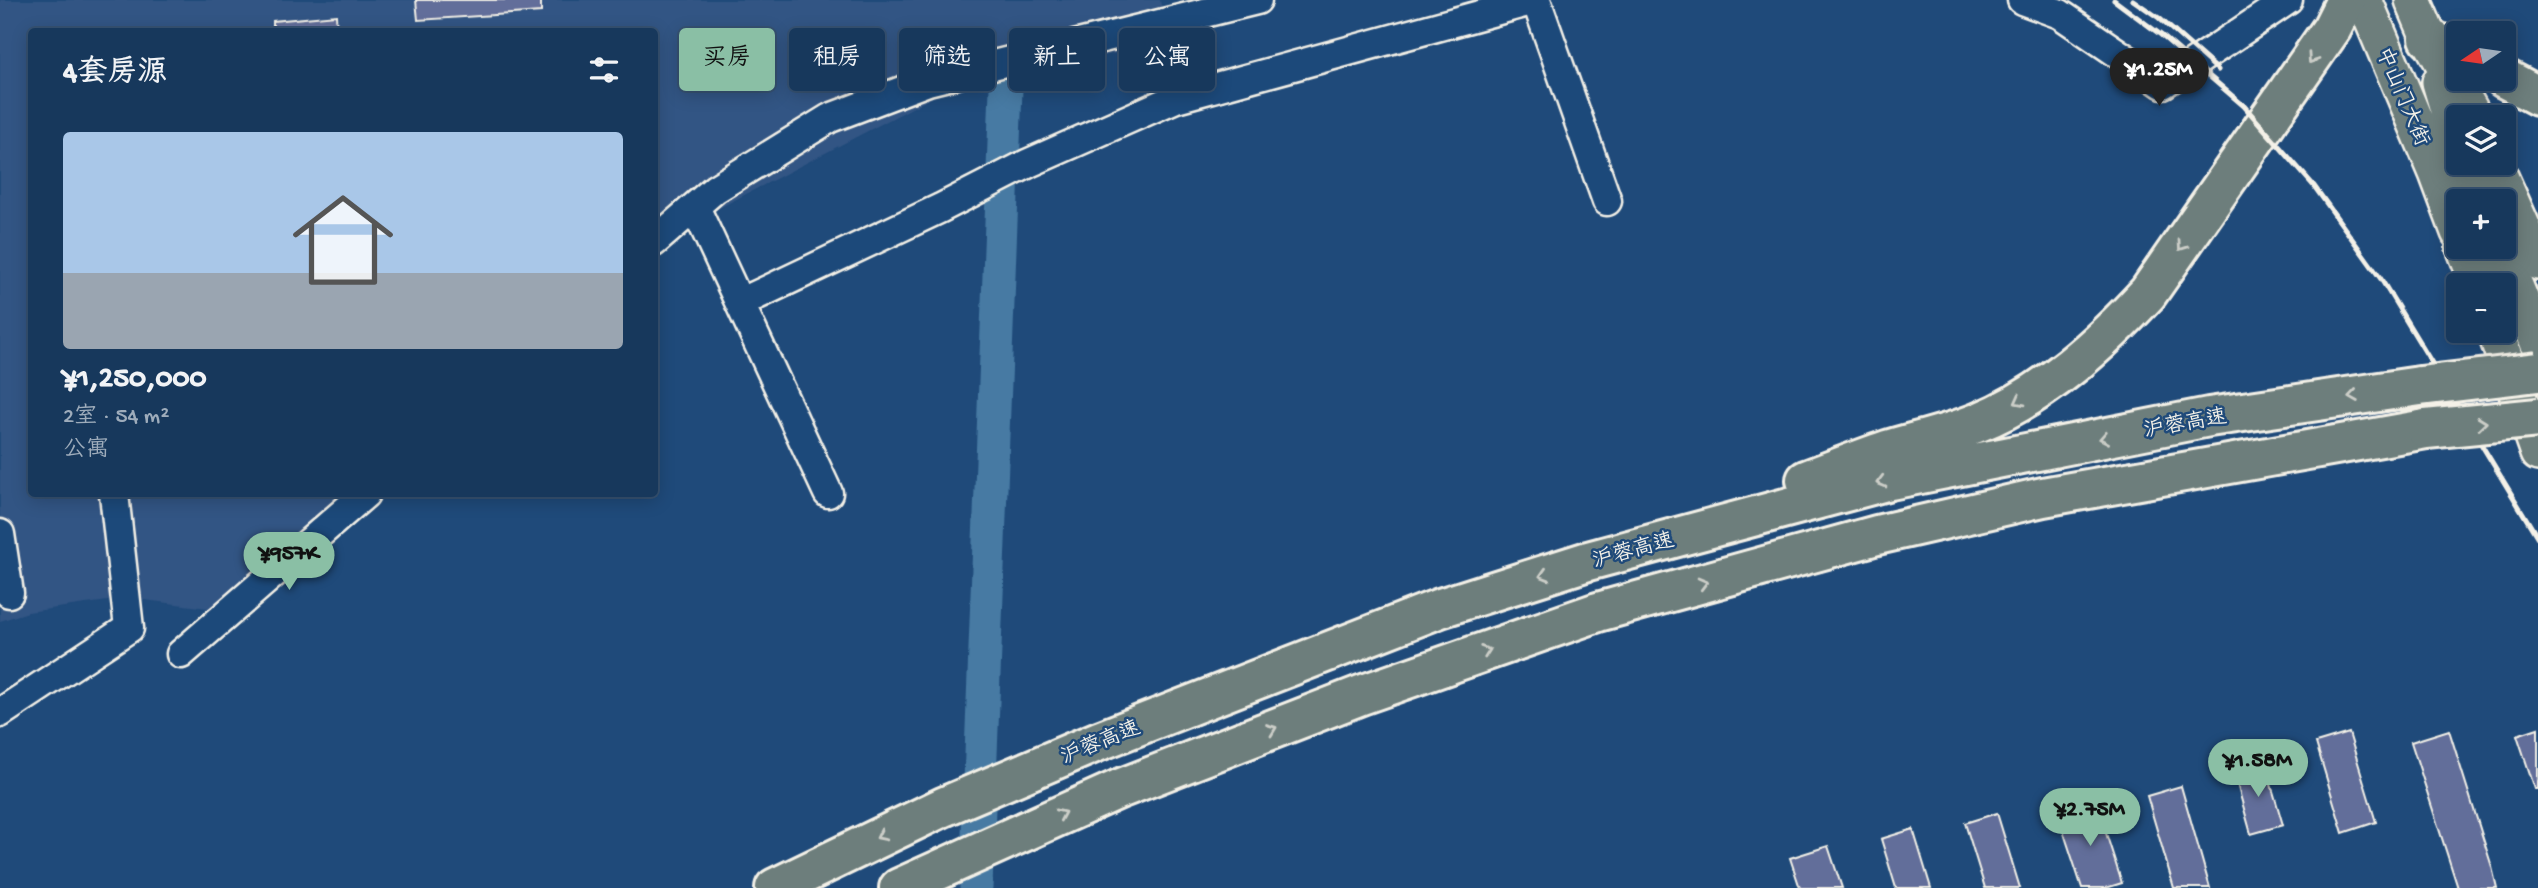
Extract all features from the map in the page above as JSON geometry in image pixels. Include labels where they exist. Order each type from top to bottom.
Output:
[{"type":"highway","points":[[1588,561],[1882,451],[1980,422],[2033,393],[2078,361],[2116,327],[2155,283],[2332,28],[2346,0]]},
{"type":"highway","points":[[2516,84],[2538,96]]},
{"type":"highway","name":"沪蓉高速","points":[[775,888],[943,807],[1099,741],[1440,608],[1588,561],[1890,480],[2209,417],[2420,386],[2531,394]]},
{"type":"highway","points":[[899,888],[1119,789],[1361,695],[1598,611],[1877,535],[2030,500],[2426,429],[2531,394]]},
{"type":"main road","name":"中山门大街","points":[[2364,0],[2446,197]]},
{"type":"main road","points":[[2413,0],[2444,46],[2469,105]]},
{"type":"main road","name":"中山门大街","points":[[2444,46],[2453,105]]},
{"type":"main road","points":[[2499,175],[2538,262]]},
{"type":"main road","points":[[2504,259],[2538,342]]},
{"type":"main road","points":[[2503,343],[2531,394],[2538,427]]},
{"type":"main road","points":[[2531,394],[2538,453]]},
{"type":"street","points":[[658,238],[715,189],[830,118],[928,81],[1257,0]]},
{"type":"street","points":[[740,303],[941,208],[1029,163],[1176,98],[1536,0],[1607,201]]},
{"type":"street","points":[[2022,0],[2060,14],[2163,84],[2288,0]]},
{"type":"street","points":[[695,206],[828,493]]},
{"type":"street","points":[[0,713],[129,628],[114,497]]},
{"type":"street","points":[[181,654],[362,497]]},
{"type":"street","points":[[0,534],[9,593]]},
{"type":"shaded area","points":[[0,0],[1160,0],[1165,28],[1119,28],[1119,52],[1105,56],[1105,28],[1009,28],[1009,79],[995,82],[995,28],[899,28],[899,91],[958,91],[933,97],[700,218],[658,226],[658,28],[28,28],[28,497],[367,497],[232,611],[129,598],[28,612],[0,621]]},
{"type":"building","points":[[416,0],[541,0],[541,12],[418,20]]},
{"type":"building","points":[[336,15],[337,28],[273,28],[273,21]]},
{"type":"building","points":[[2538,728],[2538,789],[2535,789],[2517,735]]},
{"type":"building","points":[[2449,730],[2497,888],[2458,888],[2411,742]]},
{"type":"building","points":[[2349,733],[2376,822],[2343,833],[2316,743]]},
{"type":"building","points":[[2265,764],[2283,825],[2251,834],[2234,773]]},
{"type":"building","points":[[2181,786],[2210,888],[2174,888],[2147,796]]},
{"type":"building","points":[[2096,802],[2122,883],[2106,888],[2082,888],[2058,815]]},
{"type":"building","points":[[1997,813],[2020,888],[1985,888],[1965,823]]},
{"type":"building","points":[[1913,829],[1931,888],[1896,888],[1881,839]]},
{"type":"building","points":[[1828,846],[1842,888],[1800,888],[1790,858]]},
{"type":"waterway","points":[[976,888],[1006,89]]},
{"type":"railway","points":[[2114,0],[2161,35],[2244,106],[2314,186],[2381,279],[2538,538]]},
{"type":"railway","points":[[2133,0],[2159,18],[2218,70]]}]
